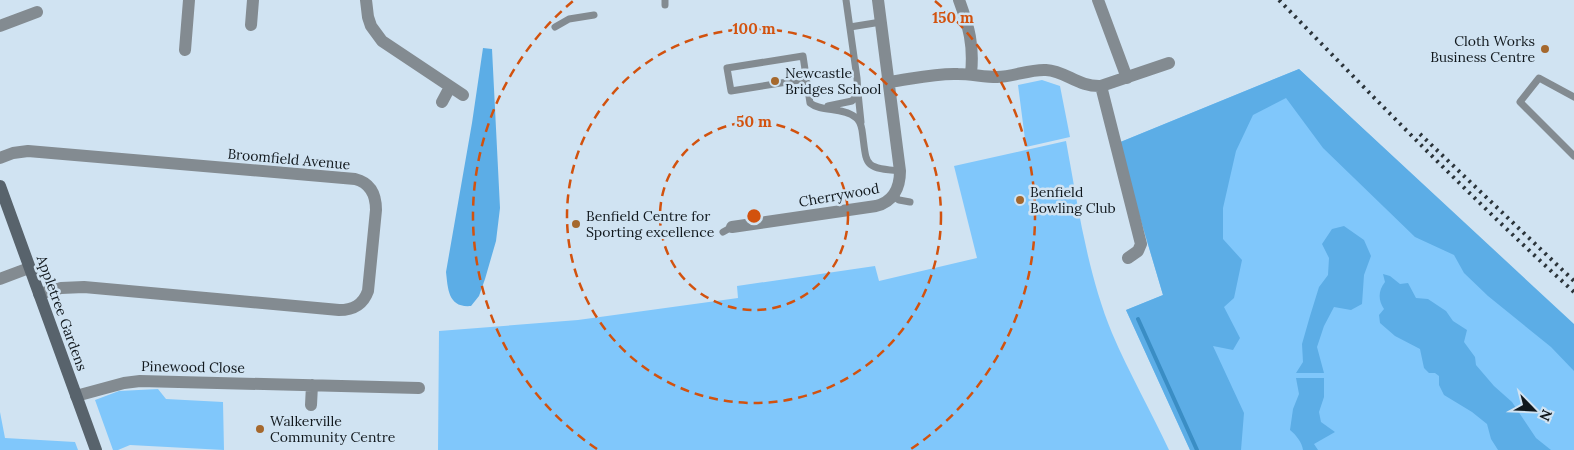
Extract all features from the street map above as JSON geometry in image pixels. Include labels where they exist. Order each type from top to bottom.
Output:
[{"type":"street","points":[[186,50],[190,0]]},
{"type":"street","points":[[251,25],[253,0]]},
{"type":"street","points":[[366,0],[368,17],[375,33],[390,47],[463,95]]},
{"type":"street","name":"Cherrywood","points":[[727,230],[876,206],[886,202],[893,196],[899,184],[900,171],[878,0]]},
{"type":"street","points":[[959,0],[970,32],[972,51],[971,74]]},
{"type":"street","points":[[1098,0],[1127,78]]},
{"type":"street","points":[[0,26],[37,12]]},
{"type":"street","points":[[889,82],[952,74],[997,77],[1045,70],[1061,74],[1091,87],[1101,86],[1169,63]]},
{"type":"street","points":[[1101,86],[1141,244],[1138,251],[1128,258]]},
{"type":"street","points":[[442,102],[450,87]]},
{"type":"street","name":"Broomfield Avenue","points":[[0,158],[13,153],[28,152],[355,179],[367,185],[375,196],[376,210],[368,291],[362,303],[351,309],[339,310],[84,287],[61,288],[39,294]]},
{"type":"street","name":"Appletree Gardens","points":[[0,186],[96,450]]},
{"type":"street","points":[[0,279],[29,268]]},
{"type":"street","name":"Pinewood Close","points":[[76,396],[124,383],[140,381],[419,388]]},
{"type":"street","points":[[311,405],[312,385]]},
{"type":"lane","points":[[846,0],[865,156],[869,164],[877,168],[900,171]]},
{"type":"lane","points":[[555,26],[569,19],[594,15]]},
{"type":"lane","points":[[850,26],[881,22]]},
{"type":"lane","points":[[806,79],[731,91],[727,68],[803,56],[810,103],[815,106],[850,113],[857,118],[861,125]]},
{"type":"lane","points":[[1574,97],[1539,78],[1520,102],[1574,156]]},
{"type":"lane","points":[[823,107],[852,102],[858,90]]},
{"type":"lane","points":[[893,196],[899,200],[910,202]]},
{"type":"shaded area","points":[[483,48],[492,49],[500,208],[496,241],[479,296],[471,306],[463,306],[454,301],[451,296],[446,272]]},
{"type":"shaded area","points":[[1299,69],[1574,326],[1574,450],[1190,450],[1126,310],[1163,295],[1118,143]]},
{"type":"shaded area","points":[[1299,69],[1574,324],[1574,371],[1551,347],[1488,296],[1464,273],[1454,255],[1415,237],[1323,148],[1286,98],[1253,115],[1236,151],[1223,208],[1223,239],[1242,260],[1234,298],[1224,307],[1240,338],[1233,350],[1213,346],[1244,413],[1241,450],[1190,450],[1126,310],[1163,295],[1118,143]]},
{"type":"shaded area","points":[[1042,80],[1060,86],[1070,137],[1026,147],[1018,85]]},
{"type":"shaded area","points":[[1066,141],[1084,238],[1103,310],[1119,348],[1169,450],[438,450],[439,331],[578,320],[738,298],[737,286],[875,266],[879,281],[977,258],[954,166]]},
{"type":"shaded area","points":[[1344,226],[1364,240],[1371,256],[1364,275],[1362,304],[1351,310],[1334,307],[1324,326],[1317,347],[1324,373],[1296,373],[1303,362],[1302,344],[1319,287],[1328,275],[1329,258],[1322,244],[1332,229]]},
{"type":"shaded area","points":[[1383,274],[1390,276],[1400,284],[1408,283],[1416,298],[1428,299],[1446,311],[1453,321],[1467,330],[1464,342],[1475,357],[1476,365],[1494,386],[1512,402],[1536,438],[1551,450],[1498,450],[1491,439],[1487,424],[1472,412],[1444,395],[1439,385],[1439,376],[1435,373],[1429,373],[1424,368],[1420,349],[1395,336],[1380,323],[1379,315],[1384,309],[1380,296],[1385,282]]},
{"type":"shaded area","points":[[1296,378],[1324,378],[1324,397],[1319,412],[1321,422],[1335,432],[1314,444],[1318,450],[1303,450],[1298,439],[1290,430],[1293,409],[1299,394]]},
{"type":"shaded area","points":[[158,389],[166,399],[223,402],[224,450],[130,445],[113,450],[95,400],[119,391]]},
{"type":"shaded area","points":[[0,412],[5,438],[75,442],[78,450],[0,450]]},
{"type":"waterway","points":[[1138,319],[1197,450]]},
{"type":"railway","points":[[1279,0],[1461,185],[1574,292]]},
{"type":"railway","points":[[1420,134],[1574,281]]},
{"type":"place","name":"Cloth Works Business Centre","points":[[1545,49]]},
{"type":"place","name":"Newcastle Bridges School","points":[[775,81]]},
{"type":"place","name":"Benfield Bowling Club","points":[[1020,200]]},
{"type":"place","name":"Benfield Centre for Sporting excellence","points":[[576,224]]},
{"type":"place","name":"Walkerville Community Centre","points":[[260,429]]}]
